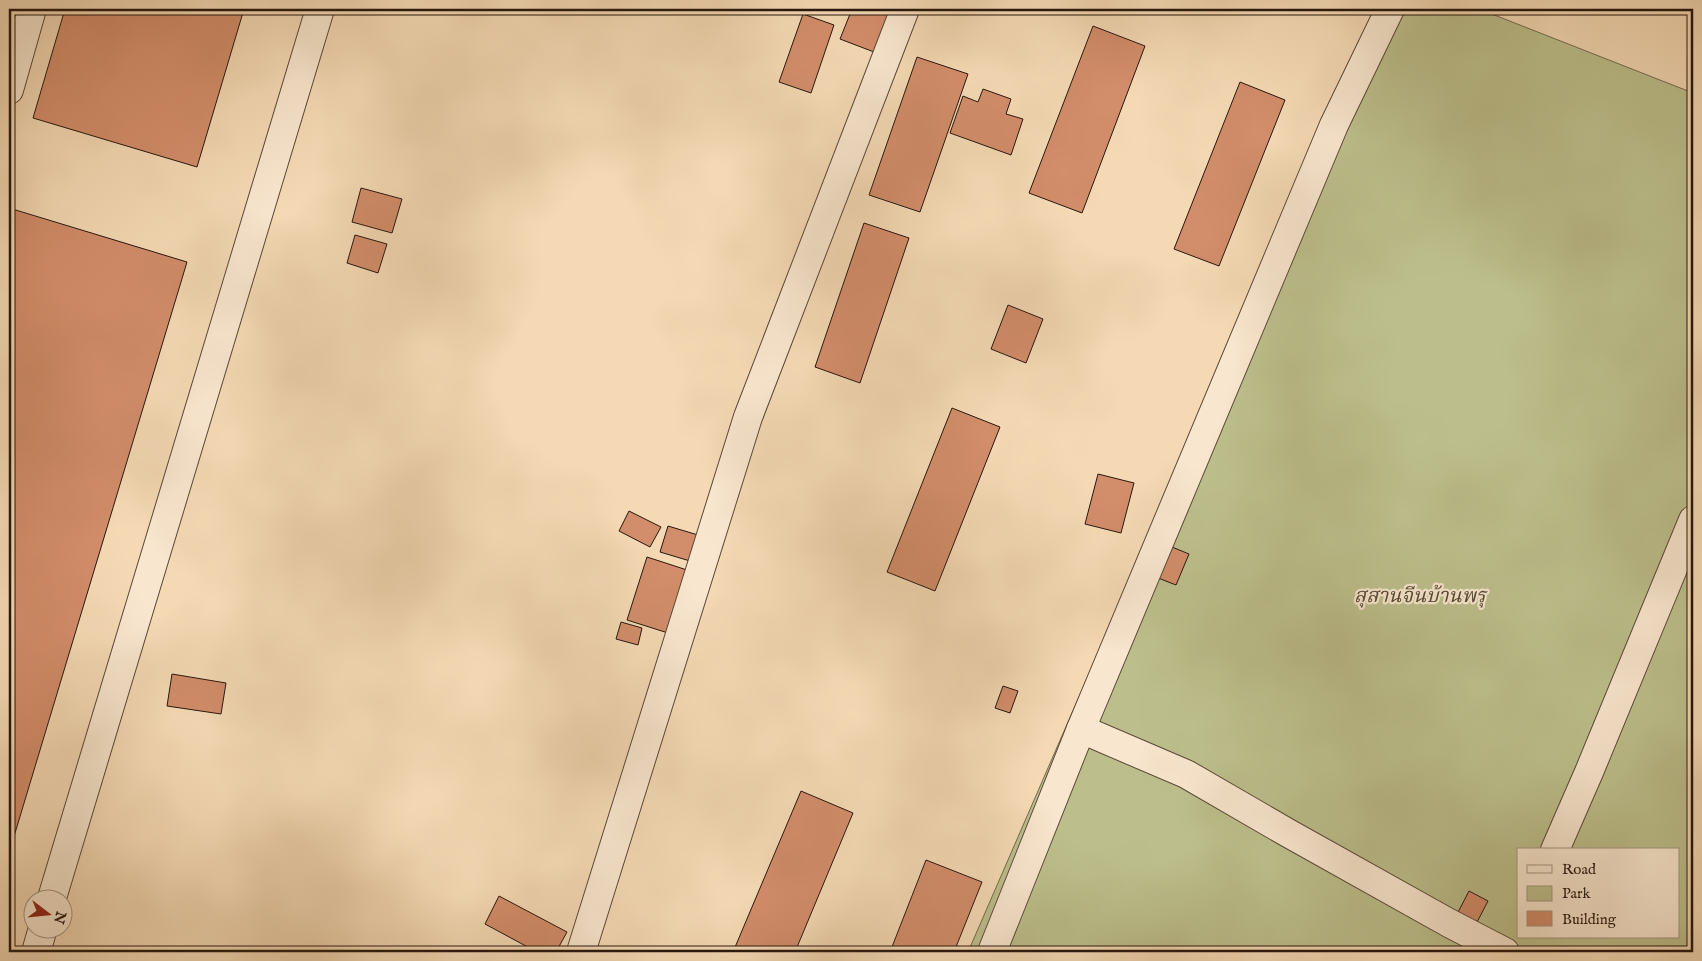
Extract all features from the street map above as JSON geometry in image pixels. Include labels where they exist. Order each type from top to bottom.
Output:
[{"type":"street","points":[[9,90],[32,9]]},
{"type":"street","points":[[55,888],[320,9]]},
{"type":"street","points":[[581,952],[748,417],[904,9]]},
{"type":"street","points":[[992,952],[1081,729],[1334,125],[1390,9]]},
{"type":"street","points":[[1556,848],[1693,520]]},
{"type":"street","points":[[1081,729],[1186,774],[1331,857],[1505,952]]},
{"type":"street","points":[[1510,952],[1517,934]]},
{"type":"street","points":[[36,952],[40,938]]},
{"type":"green space","name":"สุสานจีนบ้านพรุ","points":[[1378,9],[1479,9],[1693,93],[1693,952],[968,952]]},
{"type":"building","points":[[65,9],[244,9],[197,167],[33,118]]},
{"type":"building","points":[[852,9],[877,9],[889,13],[874,52],[840,39]]},
{"type":"building","points":[[803,14],[834,25],[811,93],[779,82]]},
{"type":"building","points":[[1093,26],[1145,46],[1082,213],[1029,193]]},
{"type":"building","points":[[917,57],[968,74],[920,212],[869,195]]},
{"type":"building","points":[[1240,82],[1285,100],[1219,266],[1174,249]]},
{"type":"building","points":[[983,89],[1011,99],[1006,114],[1023,119],[1011,155],[950,133],[963,96],[978,102]]},
{"type":"building","points":[[361,188],[402,199],[392,233],[352,222]]},
{"type":"building","points":[[9,208],[187,262],[9,853]]},
{"type":"building","points":[[864,223],[909,238],[860,383],[815,367]]},
{"type":"building","points":[[355,235],[387,244],[378,273],[347,263]]},
{"type":"building","points":[[1008,305],[1043,319],[1026,363],[991,349]]},
{"type":"building","points":[[952,408],[1000,427],[935,591],[887,572]]},
{"type":"building","points":[[1098,474],[1134,483],[1121,533],[1085,524]]},
{"type":"building","points":[[629,511],[661,527],[650,547],[619,531]]},
{"type":"building","points":[[668,526],[698,535],[690,561],[660,552]]},
{"type":"building","points":[[1167,545],[1189,554],[1176,585],[1153,576]]},
{"type":"building","points":[[647,557],[687,570],[668,633],[627,620]]},
{"type":"building","points":[[621,622],[642,628],[638,645],[616,639]]},
{"type":"building","points":[[172,674],[226,683],[221,714],[167,706]]},
{"type":"building","points":[[1003,686],[1018,691],[1010,713],[995,708]]},
{"type":"building","points":[[801,791],[853,813],[795,952],[733,952]]},
{"type":"building","points":[[926,860],[982,882],[954,952],[890,952]]},
{"type":"building","points":[[1469,891],[1488,901],[1474,928],[1455,918]]},
{"type":"building","points":[[499,896],[567,932],[556,952],[537,952],[485,924]]}]
